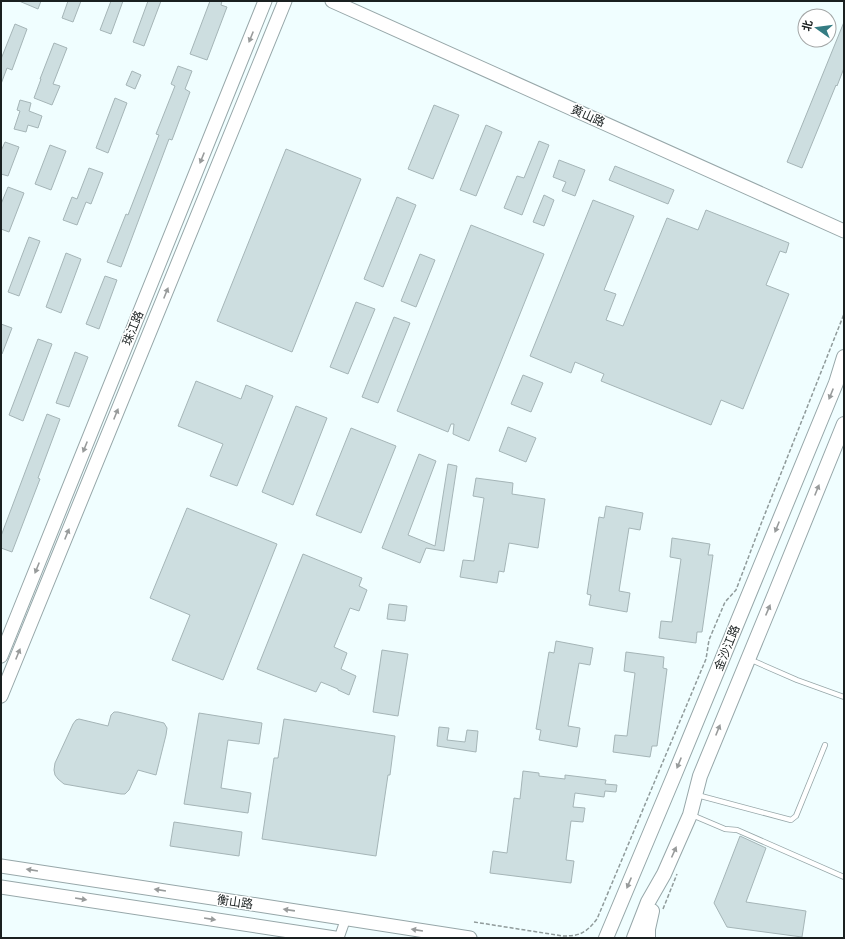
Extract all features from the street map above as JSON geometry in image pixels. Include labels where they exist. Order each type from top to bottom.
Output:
[{"type":"main road","name":"珠江路","points":[[1,656],[265,1]]},
{"type":"main road","points":[[2,692],[285,1]]},
{"type":"main road","name":"黄山路","points":[[332,1],[844,231]]},
{"type":"main road","name":"金沙江路","points":[[606,938],[833,391],[844,357]]},
{"type":"main road","name":"金沙江路","points":[[634,938],[648,902],[664,874],[690,815],[700,776],[844,424]]},
{"type":"main road","name":"衡山路","points":[[1,866],[470,938]]},
{"type":"main road","points":[[648,938],[650,920],[664,874]]},
{"type":"main road","name":"衡山路","points":[[1,887],[335,938]]},
{"type":"street","points":[[339,938],[346,918]]},
{"type":"lane","points":[[748,659],[797,680],[844,697]]},
{"type":"lane","points":[[695,795],[791,820],[796,816],[825,745]]},
{"type":"lane","points":[[690,815],[725,829],[737,830],[844,877]]},
{"type":"path","points":[[474,922],[562,936],[574,936],[581,934],[591,927],[597,919],[706,659],[709,640],[725,602],[736,590],[763,517],[844,314]]},
{"type":"building","points":[[19,1],[41,1],[38,9]]},
{"type":"building","points":[[68,1],[81,1],[73,22],[62,18]]},
{"type":"building","points":[[111,1],[123,1],[111,34],[100,30]]},
{"type":"building","points":[[148,1],[161,1],[144,46],[133,42]]},
{"type":"building","points":[[210,1],[222,1],[221,5],[227,7],[207,60],[190,54]]},
{"type":"building","points":[[844,22],[844,68],[802,168],[787,162],[833,48],[837,48],[837,39]]},
{"type":"building","points":[[15,24],[27,29],[12,70],[7,68],[1,84],[1,59]]},
{"type":"building","points":[[54,43],[67,48],[53,84],[60,86],[52,105],[34,98]]},
{"type":"building","points":[[178,66],[192,71],[185,89],[190,92],[172,140],[169,139],[121,267],[107,262],[126,214],[128,215],[159,135],[156,134],[175,86],[171,84]]},
{"type":"building","points":[[132,71],[141,75],[135,89],[126,85]]},
{"type":"building","points":[[115,98],[127,103],[108,153],[96,148]]},
{"type":"building","points":[[20,100],[31,103],[29,111],[42,116],[38,128],[28,125],[26,132],[14,129],[20,111],[17,110]]},
{"type":"building","points":[[434,105],[459,115],[433,179],[408,169]]},
{"type":"building","points":[[486,125],[502,132],[476,196],[460,190]]},
{"type":"building","points":[[539,141],[549,145],[522,215],[504,208],[517,176],[524,178]]},
{"type":"building","points":[[5,142],[19,147],[8,176],[1,174],[1,151]]},
{"type":"building","points":[[50,145],[66,151],[51,190],[35,184]]},
{"type":"building","points":[[286,149],[361,179],[292,352],[217,321]]},
{"type":"building","points":[[559,160],[585,170],[575,196],[562,191],[566,182],[553,177]]},
{"type":"building","points":[[615,166],[674,190],[668,204],[609,180]]},
{"type":"building","points":[[89,168],[103,173],[91,204],[86,202],[77,225],[63,220],[72,197],[77,199]]},
{"type":"building","points":[[8,187],[24,193],[9,232],[1,229],[1,204]]},
{"type":"building","points":[[544,195],[554,200],[544,226],[533,222]]},
{"type":"building","points":[[397,197],[416,205],[383,287],[364,279]]},
{"type":"building","points":[[593,200],[634,216],[604,290],[616,294],[606,320],[623,326],[667,218],[698,230],[706,210],[789,243],[786,253],[780,251],[766,285],[789,294],[743,409],[721,400],[711,425],[601,381],[604,374],[575,362],[571,373],[530,356]]},
{"type":"building","points":[[471,225],[544,254],[469,441],[453,434],[454,424],[451,424],[448,432],[397,411]]},
{"type":"building","points":[[29,237],[40,241],[19,296],[8,292]]},
{"type":"building","points":[[66,253],[81,259],[61,313],[46,307]]},
{"type":"building","points":[[420,254],[435,260],[416,307],[401,301]]},
{"type":"building","points":[[105,276],[117,280],[99,329],[86,324]]},
{"type":"building","points":[[356,302],[375,309],[348,374],[330,367]]},
{"type":"building","points":[[394,317],[410,323],[378,403],[362,397]]},
{"type":"building","points":[[1,324],[12,328],[2,354],[1,354]]},
{"type":"building","points":[[38,339],[52,344],[23,421],[9,415]]},
{"type":"building","points":[[75,352],[88,357],[69,407],[56,403]]},
{"type":"building","points":[[523,375],[543,383],[531,412],[511,404]]},
{"type":"building","points":[[196,381],[241,399],[246,385],[273,396],[237,486],[210,476],[223,444],[178,426]]},
{"type":"building","points":[[296,406],[327,418],[293,505],[262,492]]},
{"type":"building","points":[[47,414],[60,419],[38,478],[40,479],[12,552],[1,548],[1,536]]},
{"type":"building","points":[[508,427],[536,438],[526,462],[499,451]]},
{"type":"building","points":[[351,428],[396,446],[361,533],[316,515]]},
{"type":"building","points":[[419,454],[436,461],[408,535],[435,546],[448,464],[457,466],[444,551],[426,548],[420,563],[382,548]]},
{"type":"building","points":[[476,478],[513,483],[512,494],[545,499],[538,548],[509,543],[504,572],[499,571],[497,583],[460,577],[463,560],[474,561],[484,498],[473,496]]},
{"type":"building","points":[[606,506],[643,513],[640,530],[629,528],[619,591],[630,593],[627,612],[589,605],[591,595],[587,594],[599,517],[604,518]]},
{"type":"building","points":[[187,508],[277,544],[223,680],[172,660],[190,615],[150,598]]},
{"type":"building","points":[[672,538],[710,544],[708,555],[713,555],[702,632],[697,632],[696,643],[659,638],[661,621],[672,622],[681,559],[670,557]]},
{"type":"building","points":[[303,554],[362,578],[359,586],[367,590],[359,611],[350,608],[334,647],[347,653],[341,669],[356,676],[349,695],[321,682],[316,692],[257,669]]},
{"type":"building","points":[[389,604],[407,606],[405,621],[387,619]]},
{"type":"building","points":[[556,641],[593,648],[590,665],[579,663],[568,726],[580,728],[577,747],[539,740],[541,730],[536,729],[549,652],[554,653]]},
{"type":"building","points":[[382,650],[408,654],[398,716],[373,712]]},
{"type":"building","points":[[626,652],[664,657],[663,668],[667,669],[657,746],[652,746],[650,757],[613,752],[615,735],[627,736],[635,673],[624,671]]},
{"type":"building","points":[[114,712],[164,723],[167,728],[166,735],[156,775],[138,770],[129,790],[125,794],[64,784],[55,775],[55,763],[73,724],[79,719],[108,726],[111,715]]},
{"type":"building","points":[[199,713],[262,723],[259,744],[228,740],[221,788],[251,793],[248,813],[184,804]]},
{"type":"building","points":[[284,719],[395,736],[376,856],[262,839],[274,758],[278,758]]},
{"type":"building","points":[[439,727],[449,728],[447,740],[465,742],[467,730],[478,731],[476,752],[437,746]]},
{"type":"building","points":[[523,771],[539,773],[539,776],[565,779],[565,775],[606,780],[605,784],[617,785],[616,792],[605,791],[604,797],[575,793],[573,807],[585,808],[583,822],[571,821],[566,860],[574,861],[571,883],[490,873],[493,851],[507,853],[514,798],[520,799]]},
{"type":"building","points":[[174,822],[242,832],[239,856],[170,846]]},
{"type":"building","points":[[740,836],[766,848],[746,902],[806,911],[802,937],[727,927],[714,903]]}]
